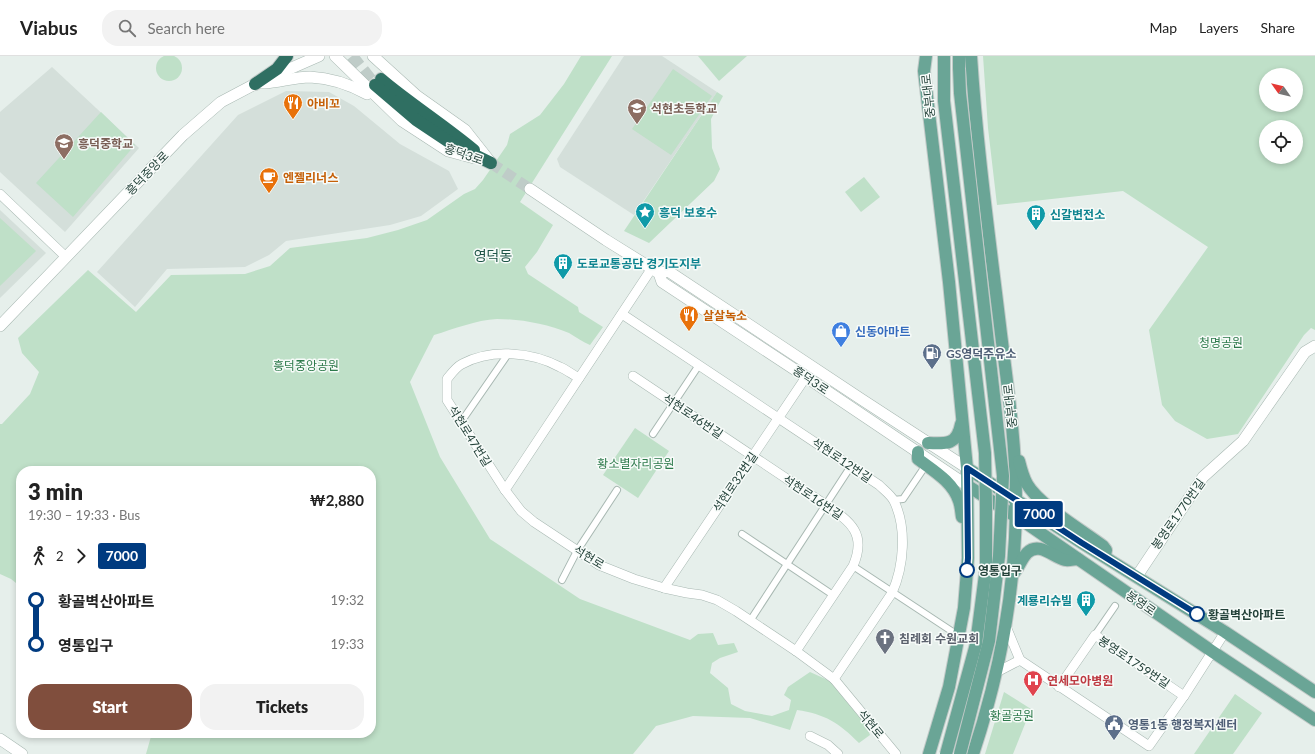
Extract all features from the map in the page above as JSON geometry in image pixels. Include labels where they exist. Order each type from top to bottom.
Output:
[{"type":"highway","points":[[255,84],[277,69],[287,56]]},
{"type":"highway","points":[[378,82],[456,134],[491,163]]},
{"type":"main road","name":"중부대로","points":[[926,56],[924,71],[949,282],[968,486],[968,555],[964,608],[949,687],[929,754]]},
{"type":"main road","points":[[944,56],[944,101],[985,453],[986,522],[986,567],[976,644],[946,754]]},
{"type":"main road","name":"중부대로","points":[[971,56],[975,110],[1012,421],[1016,499],[1012,575],[1001,649],[973,754]]},
{"type":"main road","points":[[959,62],[960,93],[1003,476],[999,556],[989,641],[960,754]]},
{"type":"main road","points":[[928,443],[942,444],[955,440],[960,432],[962,419]]},
{"type":"main road","points":[[1012,421],[1021,470],[1028,485],[1043,503],[1103,546],[1106,550],[1105,556]]},
{"type":"main road","points":[[918,452],[918,459],[952,485],[959,501],[968,555]]},
{"type":"main road","name":"봉영로","points":[[967,468],[1082,543],[1225,632],[1315,692]]},
{"type":"main road","name":"봉영로","points":[[968,486],[1016,516],[1213,652],[1315,720]]},
{"type":"main road","points":[[1044,536],[1044,531],[1049,529],[1072,546],[1082,543]]},
{"type":"main road","points":[[1012,575],[1018,569],[1027,552],[1032,549],[1042,549],[1066,560],[1078,559]]},
{"type":"street","name":"흥덕중앙로","points":[[0,326],[183,135],[221,102],[255,84],[319,56]]},
{"type":"street","name":"흥덕3로","points":[[334,56],[402,121],[448,151],[491,163]]},
{"type":"street","name":"흥덕3로","points":[[373,56],[417,96],[465,130],[491,163]]},
{"type":"street","points":[[382,56],[394,76]]},
{"type":"street","points":[[255,84],[280,82],[309,77],[332,79],[355,87],[390,110]]},
{"type":"street","name":"흥덕3로","points":[[530,189],[655,271],[662,282],[806,376],[968,486]]},
{"type":"street","points":[[0,194],[66,256]]},
{"type":"street","points":[[505,490],[622,314],[655,271]]},
{"type":"street","name":"흥덕3로","points":[[655,271],[668,271],[967,468]]},
{"type":"street","name":"석현로12번길","points":[[622,314],[879,485],[893,500],[902,530],[902,550],[899,574],[892,593],[834,679]]},
{"type":"street","name":"봉영로1770번길","points":[[1137,576],[1203,477],[1243,441],[1305,352],[1315,346]]},
{"type":"street","name":"석현로47번길","points":[[505,490],[447,400],[447,379],[461,364],[487,354],[529,356],[544,360],[560,367],[579,378]]},
{"type":"street","points":[[461,422],[508,354]]},
{"type":"street","points":[[653,434],[699,365]]},
{"type":"street","name":"석현로46번길","points":[[633,376],[752,456]]},
{"type":"street","name":"석현로32번길","points":[[664,588],[806,376]]},
{"type":"street","name":"석현로16번길","points":[[752,456],[845,518],[852,525],[858,544],[857,556],[852,566],[796,651]]},
{"type":"street","points":[[893,500],[903,499],[926,465]]},
{"type":"street","points":[[750,621],[851,466]]},
{"type":"street","name":"석현로","points":[[505,490],[521,511],[536,523],[599,565],[634,579],[664,588],[702,595],[717,600],[796,651],[834,679],[896,754]]},
{"type":"street","points":[[562,580],[577,551],[617,490]]},
{"type":"street","points":[[742,534],[833,595]]},
{"type":"street","points":[[852,566],[959,636]]},
{"type":"street","points":[[1095,635],[1115,606]]},
{"type":"street","points":[[1005,624],[1020,660],[1148,746],[1184,696],[1225,632]]},
{"type":"street","name":"봉영로1759번길","points":[[1060,687],[1095,635],[1184,696]]},
{"type":"street","points":[[995,673],[1020,660]]},
{"type":"street","points":[[810,736],[828,745],[838,754]]},
{"type":"street","points":[[0,739],[22,754]]},
{"type":"shaded area","name":"석현초등학교","points":[[624,56],[662,56],[717,92],[634,215],[560,167],[557,159]]},
{"type":"shaded area","name":"흥덕중학교","points":[[52,67],[139,148],[65,232],[0,172],[0,112]]},
{"type":"shaded area","points":[[286,91],[329,92],[354,106],[400,144],[449,171],[458,189],[421,216],[390,225],[286,241],[269,255],[245,267],[167,269],[135,307],[97,272],[238,115]]},
{"type":"shaded area","points":[[0,210],[46,253],[0,298]]},
{"type":"green space","points":[[169,55],[178,59],[182,68],[178,77],[169,81],[160,77],[156,68],[160,59]]},
{"type":"green space","name":"흥덕중앙공원","points":[[581,56],[612,56],[520,202],[553,225],[537,252],[525,267],[528,274],[578,307],[579,312],[603,327],[590,345],[569,333],[552,327],[506,319],[481,321],[434,335],[410,382],[440,457],[490,539],[580,599],[690,640],[698,634],[713,633],[718,645],[734,643],[738,652],[720,658],[712,663],[710,673],[728,688],[731,704],[745,711],[772,716],[789,710],[791,700],[784,695],[788,687],[810,672],[830,681],[866,725],[870,735],[859,743],[831,720],[816,714],[797,710],[790,730],[750,718],[693,716],[656,726],[633,754],[146,754],[151,738],[376,738],[376,466],[16,466],[16,583],[0,574],[0,424],[2,424],[30,394],[39,372],[22,353],[18,338],[88,270],[136,312],[171,275],[245,274],[270,266],[290,248],[367,238],[398,230],[427,220],[464,194],[475,189],[507,145],[510,134],[540,115],[564,84]]},
{"type":"green space","points":[[698,56],[747,56],[719,81]]},
{"type":"green space","name":"청명공원","points":[[983,56],[1315,56],[1315,330],[1311,328],[1304,335],[1238,434],[1207,439],[1175,421],[1162,405],[1149,330],[1208,247],[1123,191],[997,205],[988,128]]},
{"type":"green space","points":[[673,69],[712,96],[671,155],[632,129]]},
{"type":"green space","points":[[717,92],[723,96],[711,119],[712,148],[720,169],[714,181],[649,243],[624,231]]},
{"type":"green space","points":[[101,112],[135,145],[73,217],[36,183]]},
{"type":"green space","points":[[864,177],[880,197],[861,212],[845,192]]},
{"type":"green space","points":[[0,218],[36,251],[0,286]]},
{"type":"green space","name":"황소별자리공원","points":[[635,428],[669,451],[638,498],[603,475]]},
{"type":"green space","name":"황골공원","points":[[1004,692],[1031,709],[1013,754],[985,754]]},
{"type":"green space","points":[[1235,694],[1262,713],[1233,754],[1194,754]]},
{"type":"tunnel","points":[[352,56],[375,85]]},
{"type":"tunnel","points":[[491,163],[530,189]]},
{"type":"bus line","name":"7000","points":[[967,570],[967,468],[1082,543],[1197,614]]},
{"type":"place","name":"아비꼬","points":[[293,120]]},
{"type":"place","name":"석현초등학교","points":[[637,125]]},
{"type":"place","name":"흥덕중학교","points":[[64,160]]},
{"type":"place","name":"엔젤리너스","points":[[269,194]]},
{"type":"place","name":"흥덕 보호수","points":[[645,229]]},
{"type":"place","name":"신갈변전소","points":[[1036,231]]},
{"type":"place","name":"도로교통공단 경기도지부","points":[[563,280]]},
{"type":"place","name":"살살녹소","points":[[689,332]]},
{"type":"place","name":"신동아마트","points":[[841,348]]},
{"type":"place","name":"GS영덕주유소","points":[[932,370]]},
{"type":"place","name":"영통입구","points":[[967,570]]},
{"type":"place","name":"황골벽산아파트","points":[[1197,614]]},
{"type":"place","name":"계룡리슈빌","points":[[1086,617]]},
{"type":"place","name":"침례회 수원교회","points":[[885,655]]},
{"type":"place","name":"연세모아병원","points":[[1033,697]]},
{"type":"place","name":"영통1동 행정복지센터","points":[[1114,741]]},
{"type":"district","name":"영덕동","points":[[493,255]]}]
